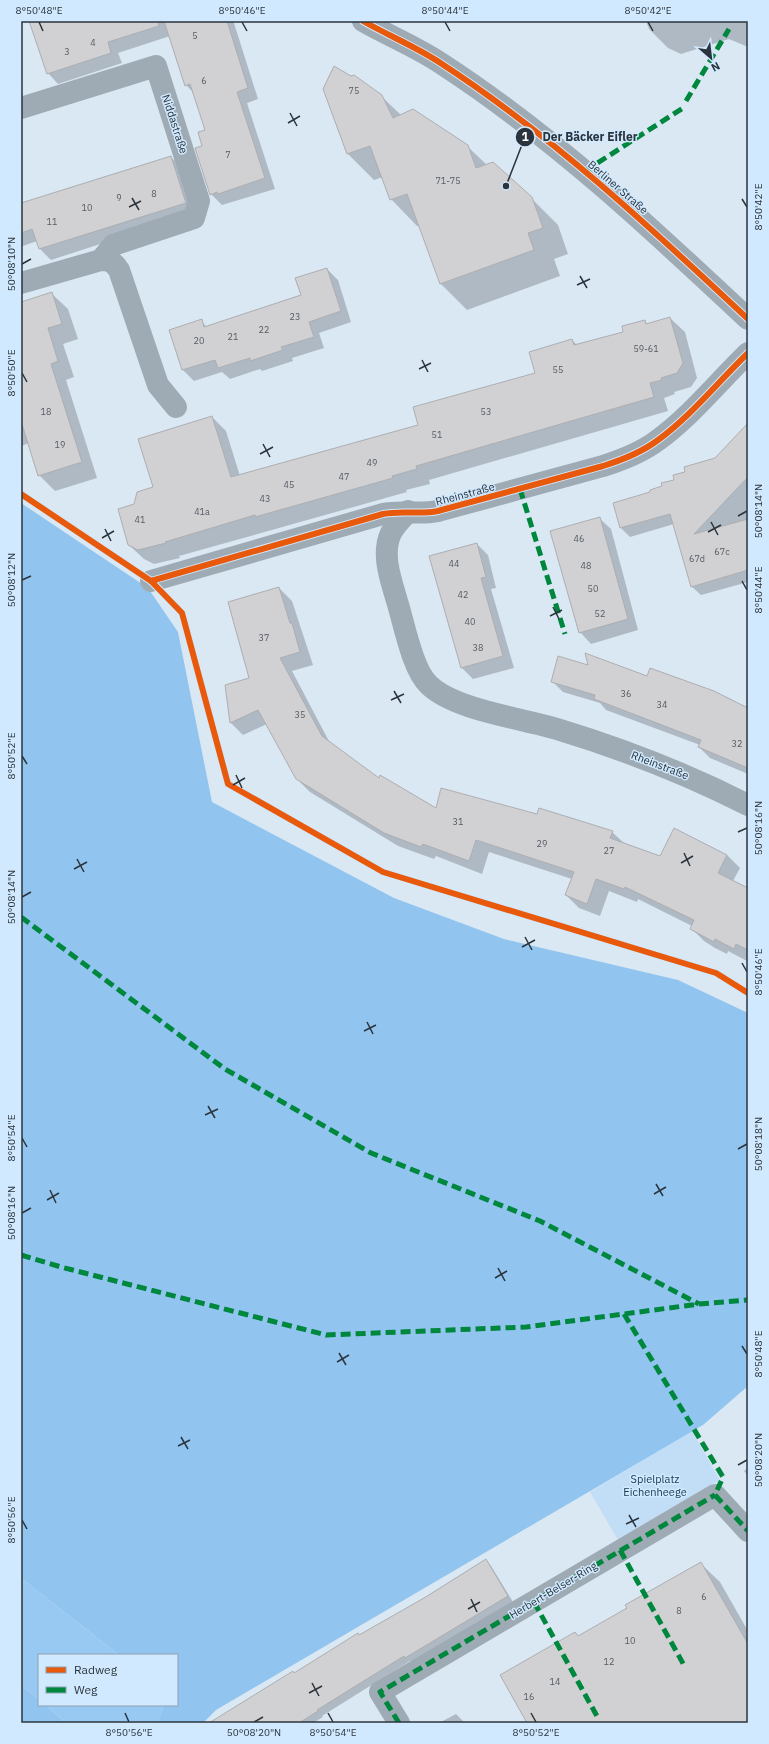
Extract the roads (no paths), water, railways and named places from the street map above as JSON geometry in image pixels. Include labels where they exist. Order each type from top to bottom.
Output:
[{"type":"street","name":"Berliner Straße","points":[[362,21],[442,63],[528,126],[627,206],[748,319]]},
{"type":"street","name":"Niddastraße","points":[[21,108],[156,66],[199,201],[194,218],[113,245],[100,260]]},
{"type":"street","points":[[21,283],[100,260],[108,260],[114,263],[119,270],[158,385],[176,407]]},
{"type":"street","name":"Rheinstraße","points":[[151,581],[382,514],[397,511],[408,511],[425,514],[603,466],[630,457],[657,441],[682,420],[748,354]]},
{"type":"street","name":"Rheinstraße","points":[[408,511],[392,533],[386,551],[392,583],[413,655],[428,684],[454,702],[556,729],[634,755],[707,784],[748,805]]},
{"type":"street","name":"Herbert-Belser-Ring","points":[[399,1723],[380,1692],[715,1495],[748,1531]]},
{"type":"place","name":"Der Bäcker Eifler","points":[[506,186]]},
{"type":"park label","name":"Spielplatz Eichenheege","points":[[655,1485]]}]
